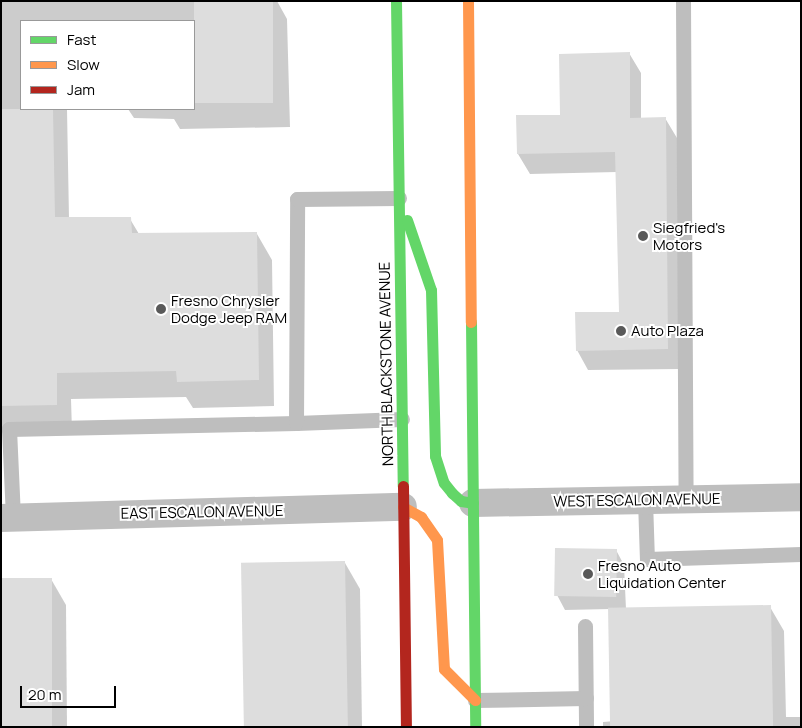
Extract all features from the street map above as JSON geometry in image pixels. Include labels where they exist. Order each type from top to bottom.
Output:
[{"type":"main road","name":"NORTH BLACKSTONE AVENUE","points":[[396,1],[406,727]]},
{"type":"main road","points":[[468,1],[475,727]]},
{"type":"main road","points":[[399,198],[431,290],[435,456],[444,483],[452,494],[461,501],[473,503]]},
{"type":"main road","points":[[403,507],[421,517],[437,540],[444,668],[475,700]]},
{"type":"street","name":"WEST ESCALON AVENUE","points":[[473,503],[801,497]]},
{"type":"street","name":"EAST ESCALON AVENUE","points":[[7,517],[403,507]]},
{"type":"lane","points":[[683,1],[686,499]]},
{"type":"lane","points":[[296,423],[297,199],[399,198]]},
{"type":"lane","points":[[7,517],[9,429],[402,419]]},
{"type":"lane","points":[[645,500],[647,559],[801,554]]},
{"type":"lane","points":[[585,626],[586,727]]},
{"type":"lane","points":[[475,700],[586,698]]},
{"type":"building","points":[[194,1],[273,1],[273,103],[195,103]]},
{"type":"building","points":[[630,52],[630,118],[666,117],[668,349],[576,351],[575,312],[619,312],[615,152],[517,154],[516,115],[560,115],[559,54]]},
{"type":"building","points":[[1,109],[53,110],[55,217],[131,217],[132,233],[257,232],[259,380],[177,382],[176,371],[57,373],[57,405],[1,406]]},
{"type":"building","points":[[555,548],[617,549],[616,597],[554,596]]},
{"type":"building","points":[[345,561],[348,727],[244,727],[241,563]]},
{"type":"building","points":[[1,578],[52,578],[52,727],[1,727]]},
{"type":"building","points":[[771,605],[773,727],[610,727],[608,608]]},
{"type":"traffic: fast","points":[[396,1],[403,486]]},
{"type":"traffic: fast","points":[[407,220],[431,290],[435,456],[444,483],[452,493],[461,501],[473,503]]},
{"type":"traffic: fast","points":[[471,322],[475,727]]},
{"type":"traffic: slow","points":[[468,1],[471,322]]},
{"type":"traffic: slow","points":[[403,507],[421,517],[437,540],[444,669],[475,700]]},
{"type":"traffic: jam","points":[[403,486],[406,727]]},
{"type":"place","name":"Siegfried's Motors","points":[[643,236]]},
{"type":"place","name":"Fresno Chrysler Dodge Jeep RAM","points":[[161,309]]},
{"type":"place","name":"Auto Plaza","points":[[621,331]]},
{"type":"place","name":"Fresno Auto Liquidation Center","points":[[588,574]]}]
